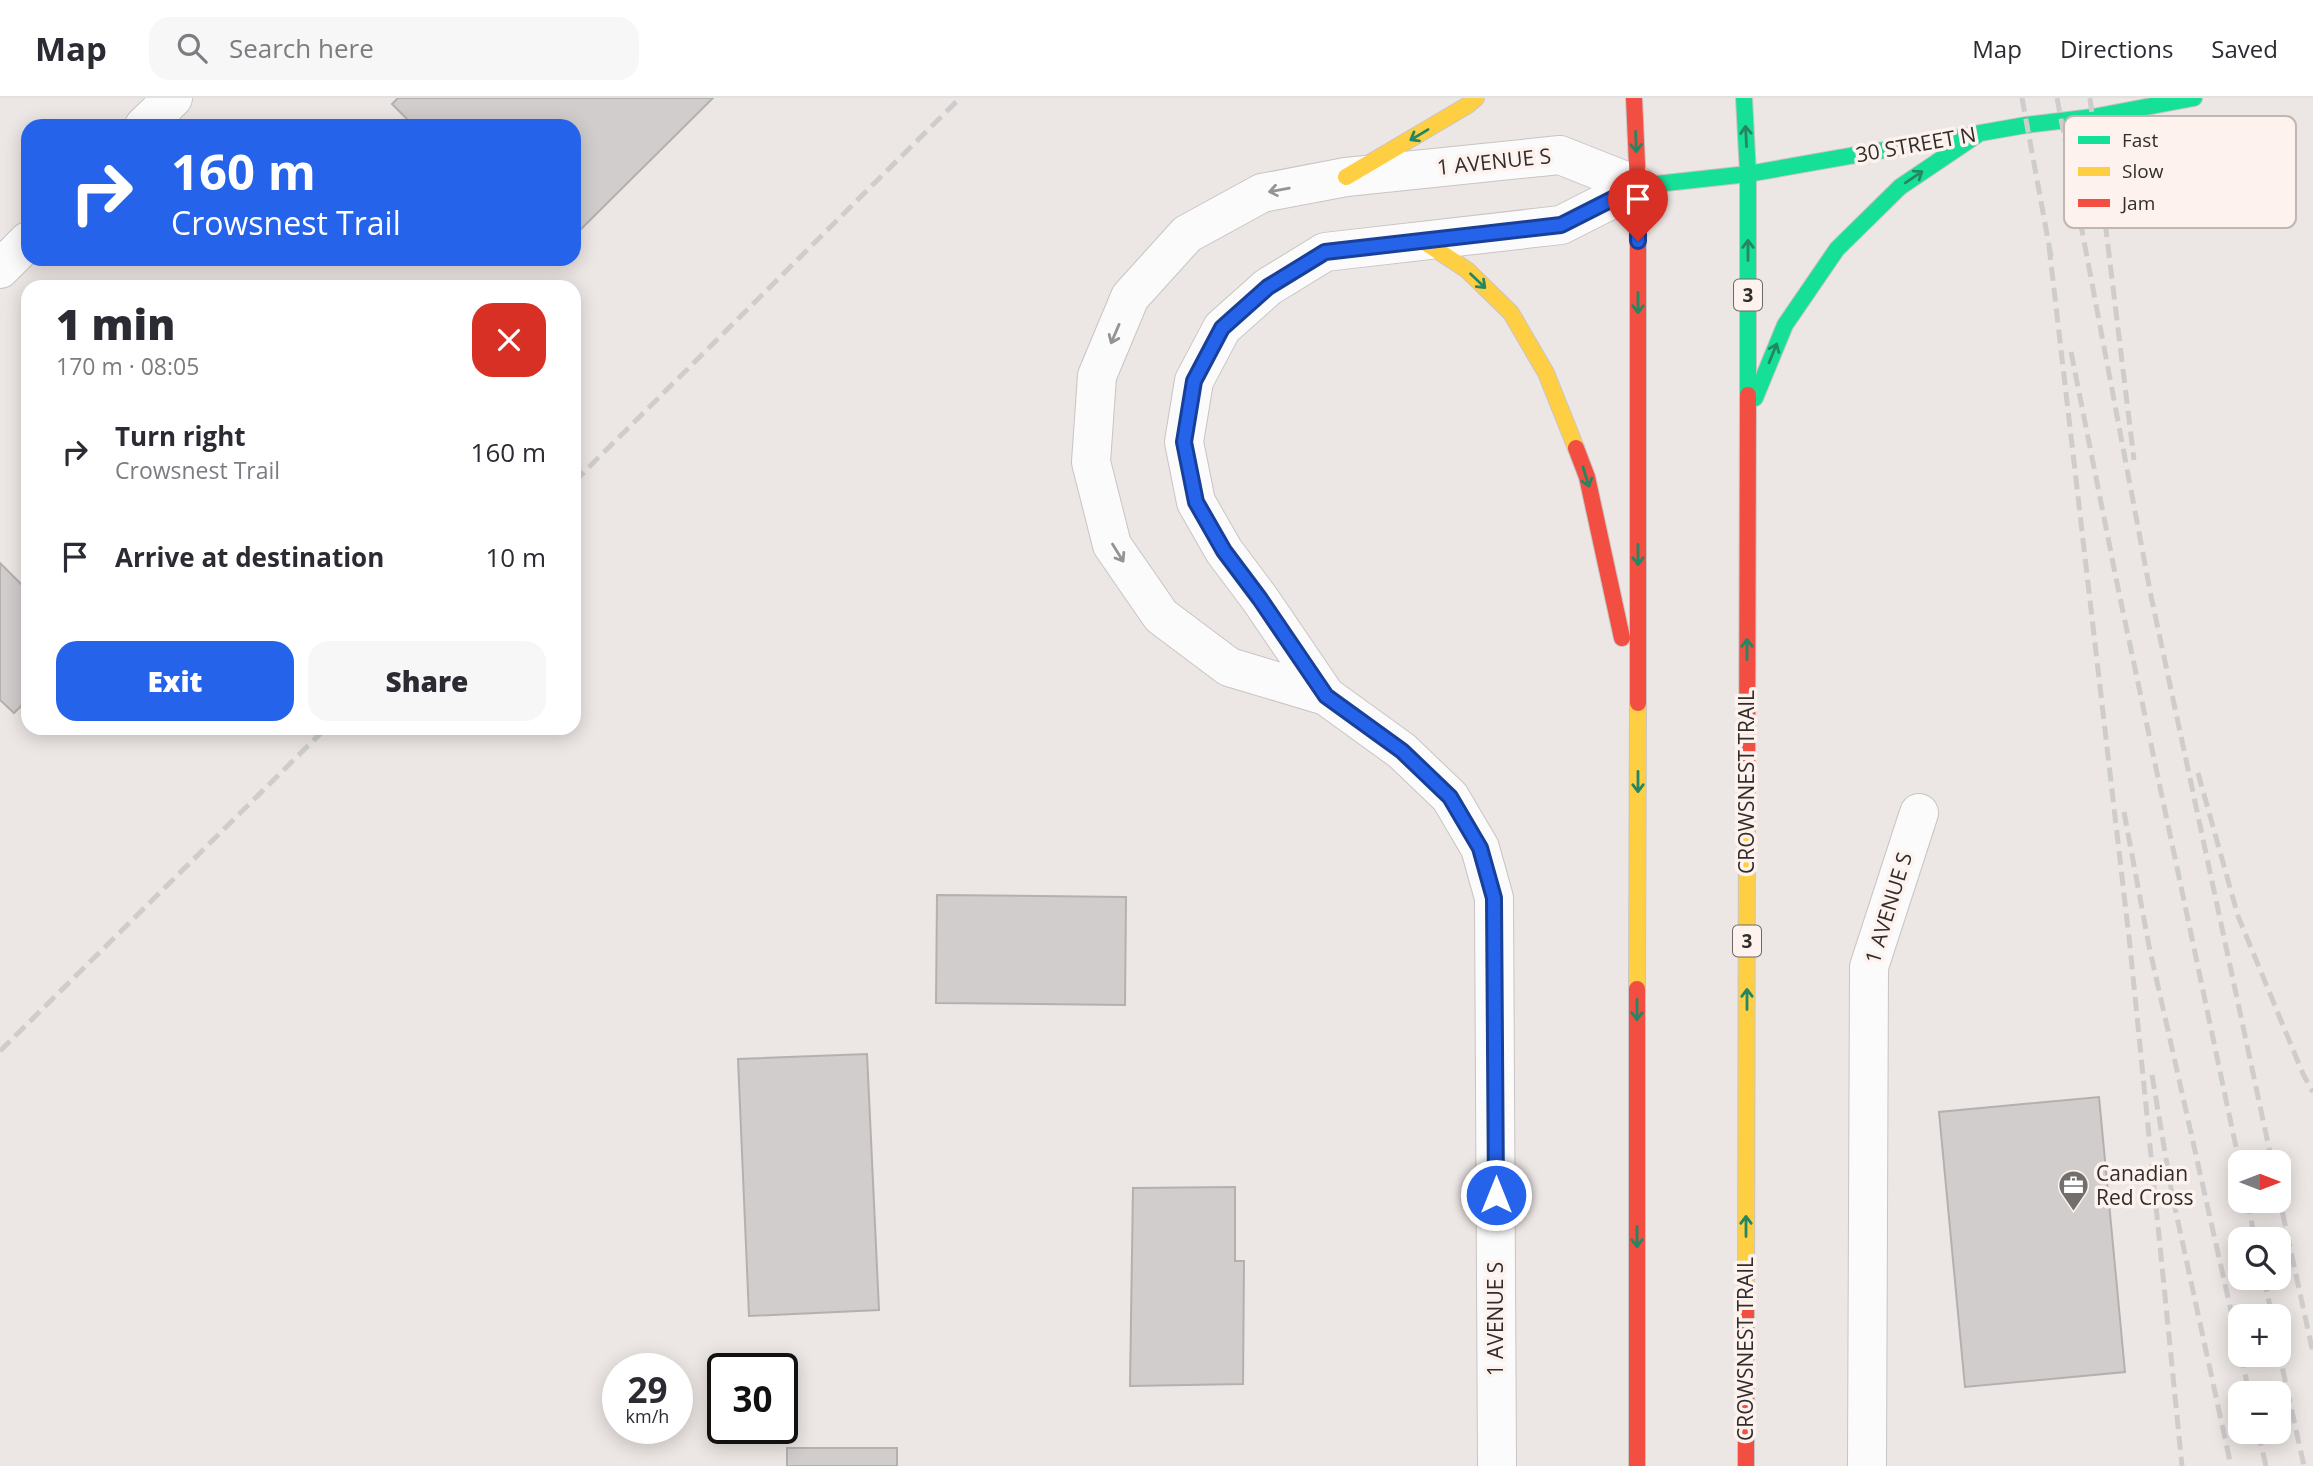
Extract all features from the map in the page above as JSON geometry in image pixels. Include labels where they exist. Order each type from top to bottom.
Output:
[{"type":"main road","points":[[1346,177],[1476,98]]},
{"type":"main road","points":[[1634,98],[1638,186],[1637,1466]]},
{"type":"main road","name":"CROWSNEST TRAIL","points":[[1744,98],[1748,174],[1746,1466]]},
{"type":"main road","name":"30 STREET N","points":[[2098,116],[2194,98]]},
{"type":"main road","name":"30 STREET N","points":[[1638,186],[1748,174],[2064,120]]},
{"type":"main road","points":[[1748,416],[1785,325],[1837,249],[1900,187],[1976,135]]},
{"type":"main road","points":[[1423,241],[1466,270],[1511,313],[1546,373],[1587,477],[1638,714]]},
{"type":"street","points":[[151,119],[173,98]]},
{"type":"street","name":"1 AVENUE S","points":[[1497,1466],[1494,898],[1480,848],[1450,797],[1402,751],[1326,696],[1229,667],[1161,616],[1112,545],[1091,462],[1097,376],[1130,297],[1187,234],[1262,193],[1346,177],[1560,155],[1638,186]]},
{"type":"street","name":"1 AVENUE S","points":[[1326,696],[1224,551],[1196,502],[1184,442],[1194,381],[1222,328],[1268,287],[1325,252],[1561,225],[1638,186]]},
{"type":"street","points":[[0,269],[21,248]]},
{"type":"street","name":"1 AVENUE S","points":[[1867,1466],[1870,967],[1919,813]]},
{"type":"building","points":[[398,98],[713,98],[581,229],[581,119],[407,119],[392,104]]},
{"type":"building","points":[[0,563],[21,584],[21,706],[14,713],[0,700]]},
{"type":"building","points":[[937,895],[1126,897],[1125,1005],[936,1003]]},
{"type":"building","points":[[867,1054],[879,1310],[749,1316],[738,1059]]},
{"type":"building","points":[[2099,1097],[2125,1372],[1965,1387],[1939,1112]]},
{"type":"building","points":[[1235,1187],[1235,1261],[1244,1261],[1243,1384],[1130,1386],[1133,1188]]},
{"type":"building","points":[[787,1448],[897,1448],[897,1466],[787,1466]]},
{"type":"railway","points":[[581,475],[960,98]]},
{"type":"railway","points":[[2022,98],[2051,256]]},
{"type":"railway","points":[[2057,98],[2064,135]]},
{"type":"railway","points":[[2090,98],[2092,116]]},
{"type":"railway","points":[[2082,228],[2151,596],[2269,1150]]},
{"type":"railway","points":[[2106,228],[2134,460]]},
{"type":"railway","points":[[2049,246],[2130,946],[2182,1466]]},
{"type":"railway","points":[[2071,352],[2237,1150]]},
{"type":"railway","points":[[0,1051],[319,735]]},
{"type":"railway","points":[[2198,773],[2238,916],[2303,1074],[2313,1092]]},
{"type":"railway","points":[[2124,812],[2149,946],[2229,1304]]},
{"type":"railway","points":[[2152,1075],[2172,1194],[2231,1466]]},
{"type":"railway","points":[[2250,1213],[2253,1227]]},
{"type":"railway","points":[[2283,1213],[2313,1353]]},
{"type":"railway","points":[[2267,1290],[2269,1304]]},
{"type":"railway","points":[[2244,1367],[2247,1381]]},
{"type":"railway","points":[[2282,1367],[2304,1466]]},
{"type":"railway","points":[[2261,1444],[2266,1466]]},
{"type":"traffic: fast","points":[[1744,98],[1748,174],[1748,395]]},
{"type":"traffic: fast","points":[[2098,116],[2194,98]]},
{"type":"traffic: fast","points":[[1638,186],[1748,174],[2064,120]]},
{"type":"traffic: fast","points":[[1755,398],[1785,325],[1837,249],[1900,187],[1977,135]]},
{"type":"traffic: slow","points":[[1346,177],[1476,98]]},
{"type":"traffic: slow","points":[[1423,241],[1467,270],[1511,313],[1546,373],[1576,448]]},
{"type":"traffic: slow","points":[[1637,989],[1638,703]]},
{"type":"traffic: slow","points":[[1746,1308],[1747,787]]},
{"type":"traffic: jam","points":[[1634,98],[1638,186],[1638,703]]},
{"type":"traffic: jam","points":[[1747,787],[1748,395]]},
{"type":"traffic: jam","points":[[1576,448],[1587,477],[1622,638]]},
{"type":"traffic: jam","points":[[1637,989],[1637,1466]]},
{"type":"traffic: jam","points":[[1746,1308],[1746,1466]]},
{"type":"place","name":"Canadian Red Cross","points":[[2073,1213]]},
{"type":"route","points":[[1496,1195],[1494,898],[1480,848],[1450,797],[1402,751],[1326,696],[1224,551],[1196,502],[1184,442],[1194,381],[1222,328],[1268,287],[1325,252],[1561,225],[1638,186],[1638,241]]}]
